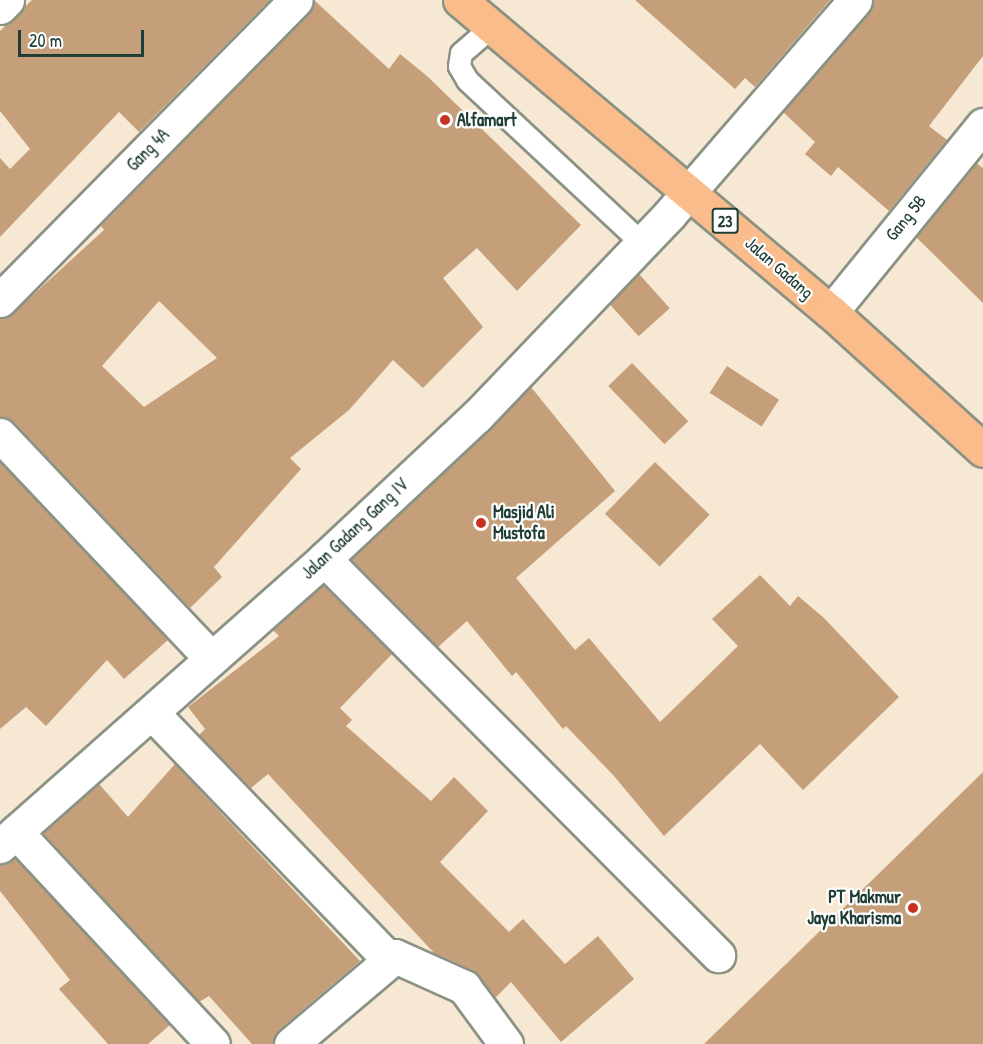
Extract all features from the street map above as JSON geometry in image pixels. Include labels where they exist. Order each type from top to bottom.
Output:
[{"type":"highway","name":"Jalan Gadang","points":[[460,0],[690,191],[831,312],[983,450]]},
{"type":"street","points":[[0,7],[7,0]]},
{"type":"street","name":"Gang 4A","points":[[0,300],[296,0]]},
{"type":"street","name":"Jalan Gadang Gang IV","points":[[8,839],[324,559],[477,416],[690,191],[855,0]]},
{"type":"street","name":"Gang 5B","points":[[831,312],[983,125]]},
{"type":"street","points":[[0,435],[211,658]]},
{"type":"street","points":[[324,559],[718,955]]},
{"type":"street","points":[[152,713],[388,958]]},
{"type":"street","points":[[8,839],[187,1022],[213,1044]]},
{"type":"street","points":[[291,1044],[388,958],[402,956],[453,979],[481,1006],[506,1044]]},
{"type":"lane","points":[[491,27],[461,53],[459,66],[467,80],[642,243]]},
{"type":"building","points":[[32,0],[270,0],[139,132],[119,112],[0,237],[0,158],[10,169],[30,149],[0,111],[0,31]]},
{"type":"building","points":[[314,0],[389,69],[400,54],[427,76],[581,225],[517,291],[477,248],[443,278],[483,327],[423,388],[393,360],[349,410],[290,458],[301,469],[214,567],[222,577],[190,608],[14,422],[0,417],[0,318],[13,313],[104,230],[101,226],[309,13]],"holes":[[[159,301],[217,358],[144,407],[102,366]]]},
{"type":"building","points":[[635,0],[830,0],[755,87],[745,78],[735,89]]},
{"type":"building","points":[[873,0],[983,0],[983,56],[929,126],[947,140],[889,211],[838,167],[831,176],[805,154],[815,142],[783,112],[869,12]]},
{"type":"building","points":[[976,163],[983,168],[983,303],[916,237]]},
{"type":"building","points":[[639,274],[670,308],[639,336],[608,302]]},
{"type":"building","points":[[632,363],[688,421],[665,444],[608,386]]},
{"type":"building","points":[[727,366],[779,400],[762,427],[710,393]]},
{"type":"building","points":[[531,387],[615,491],[516,578],[575,650],[589,638],[660,722],[738,646],[712,619],[760,575],[790,606],[798,596],[824,618],[899,697],[803,790],[760,744],[664,836],[614,776],[566,726],[563,729],[516,672],[512,676],[467,621],[438,647],[351,559]]},
{"type":"building","points":[[0,462],[168,640],[124,679],[107,660],[46,726],[26,707],[0,729]]},
{"type":"building","points":[[655,462],[710,515],[660,567],[605,514]]},
{"type":"building","points":[[323,585],[392,654],[340,708],[352,720],[346,726],[431,801],[454,777],[488,811],[440,862],[509,932],[523,919],[565,964],[598,936],[634,979],[561,1042],[511,982],[495,998],[472,970],[434,953],[268,774],[251,788],[199,735],[205,729],[188,707],[279,636],[273,630]]},
{"type":"building","points":[[175,764],[360,961],[279,1030],[273,1044],[252,1044],[209,996],[199,1002],[43,833],[99,784],[128,817]]},
{"type":"building","name":"PT Makmur Jaya Kharisma","points":[[983,772],[983,1044],[704,1044]]},
{"type":"building","points":[[15,858],[170,1025],[148,1044],[108,1044],[59,989],[70,980],[0,891],[0,865]]},
{"type":"place","name":"Alfamart","points":[[445,120]]},
{"type":"place","name":"Masjid Ali Mustofa","points":[[481,523]]},
{"type":"place","name":"PT Makmur Jaya Kharisma","points":[[913,908]]}]
